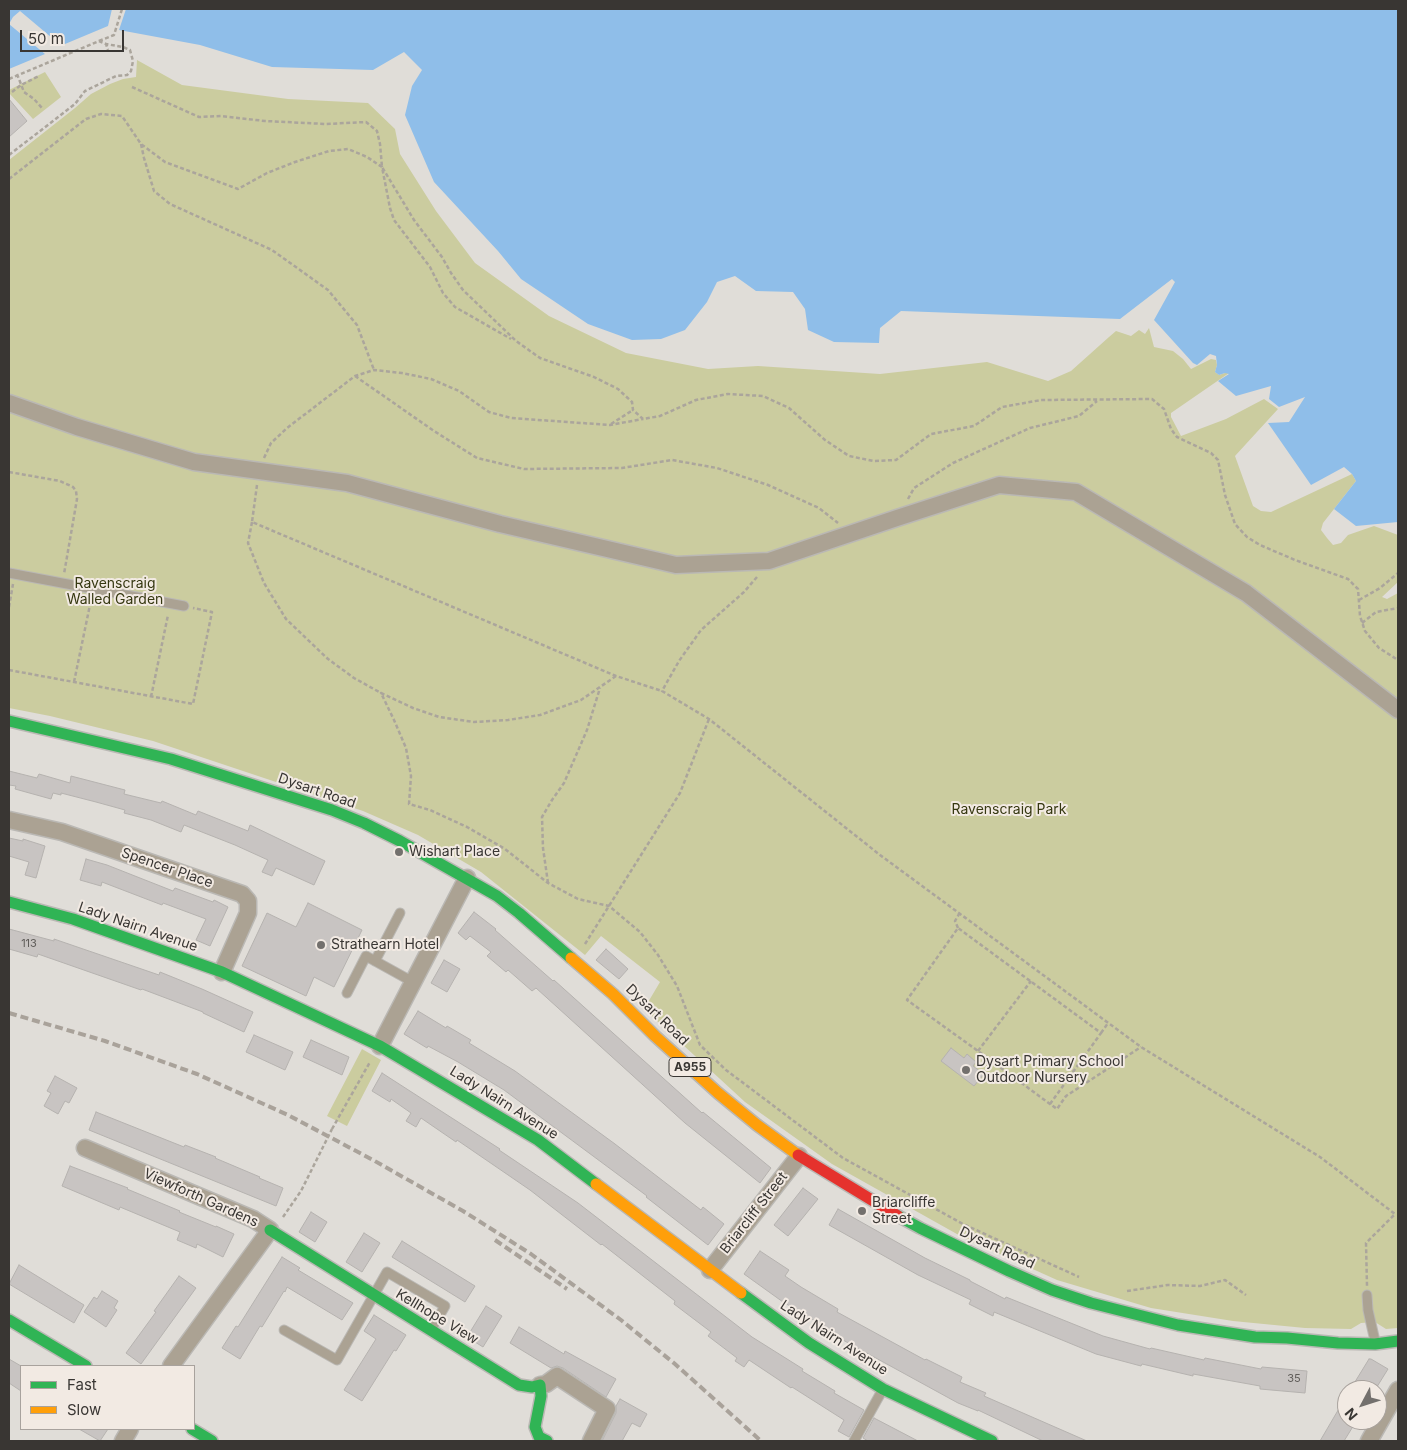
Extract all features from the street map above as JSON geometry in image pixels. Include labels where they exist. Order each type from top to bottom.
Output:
[{"type":"street","points":[[9,403],[77,427],[194,462],[347,484],[500,524],[676,565],[769,561],[999,485],[1076,492],[1246,593],[1398,710]]},
{"type":"street","name":"Dysart Road","points":[[9,721],[171,759],[332,810],[400,841],[497,896],[575,960],[718,1093],[798,1156],[864,1196],[953,1245],[1052,1290],[1142,1317],[1178,1325],[1254,1337],[1375,1344],[1398,1341]]},
{"type":"street","name":"Spencer Place","points":[[9,820],[62,832],[242,894],[248,901],[248,912],[222,972]]},
{"type":"street","points":[[380,1046],[467,878]]},
{"type":"street","name":"Lady Nairn Avenue","points":[[9,902],[73,919],[222,972],[380,1046],[538,1140],[809,1343],[883,1389],[992,1441]]},
{"type":"street","name":"Viewforth Gardens","points":[[85,1148],[253,1219],[270,1230],[171,1365]]},
{"type":"street","name":"Briarcliff Street","points":[[710,1270],[798,1156]]},
{"type":"street","name":"Kellhope View","points":[[270,1230],[519,1385],[532,1387],[540,1385]]},
{"type":"street","points":[[9,1320],[84,1365]]},
{"type":"street","points":[[547,1441],[539,1437],[535,1427],[541,1396],[540,1385],[546,1384],[557,1376],[607,1408],[591,1441]]},
{"type":"street","points":[[1369,1441],[1398,1391]]},
{"type":"street","points":[[123,1441],[129,1430]]},
{"type":"street","points":[[194,1430],[212,1441]]},
{"type":"lane","points":[[12,573],[184,606]]},
{"type":"lane","points":[[375,961],[400,913]]},
{"type":"lane","points":[[347,993],[366,956],[413,982]]},
{"type":"lane","points":[[284,1330],[336,1360],[387,1272],[445,1306],[431,1330]]},
{"type":"lane","points":[[1367,1295],[1375,1344]]},
{"type":"lane","points":[[854,1441],[883,1389]]},
{"type":"path","points":[[9,78],[114,35],[122,9]]},
{"type":"path","points":[[9,155],[75,104],[85,91],[116,76],[127,75],[131,71],[133,61],[130,50],[99,41]]},
{"type":"path","points":[[106,44],[108,50]]},
{"type":"path","points":[[17,74],[24,92],[42,108]]},
{"type":"path","points":[[12,92],[39,76]]},
{"type":"path","points":[[132,87],[199,117],[220,116],[265,121],[326,124],[366,122],[377,131],[382,167],[394,220],[430,268],[443,293],[456,307],[516,341],[540,358],[594,377],[618,388],[632,402],[633,410],[642,419]]},
{"type":"path","points":[[9,179],[86,119],[102,114],[122,116],[141,144],[165,162],[238,189],[268,172],[329,151],[348,149],[367,157],[382,167],[414,220],[442,257],[451,274],[464,290],[516,341]]},
{"type":"path","points":[[141,144],[154,191],[170,204],[272,250],[328,290],[357,325],[374,370]]},
{"type":"path","points":[[616,676],[582,700],[540,715],[508,720],[474,722],[439,717],[413,708],[380,694],[354,678],[328,659],[286,619],[264,583],[248,543],[259,471],[271,443],[287,428],[355,376],[374,370],[430,379],[459,391],[489,412],[511,418],[610,425],[660,416],[696,400],[728,394],[763,396],[789,408],[825,440],[849,456],[874,461],[896,460],[931,434],[974,426],[1002,407],[1042,400],[1152,399],[1164,409],[1177,437],[1211,453],[1218,460],[1225,495],[1236,524],[1247,537],[1260,545],[1295,560],[1348,578],[1358,589],[1360,616],[1365,631],[1379,648],[1398,660]]},
{"type":"path","points":[[355,376],[434,431],[477,458],[524,469],[622,468],[672,460],[717,468],[768,485],[819,508],[852,533]]},
{"type":"path","points":[[897,518],[914,488],[953,463],[1030,428],[1079,416],[1098,400]]},
{"type":"path","points":[[610,425],[633,410]]},
{"type":"path","points":[[9,472],[60,481],[67,483],[76,491],[77,499],[62,583]]},
{"type":"path","points":[[252,522],[616,676],[662,691],[709,719],[880,855],[1108,1023],[1142,1047],[1320,1157],[1396,1214],[1366,1243],[1367,1295]]},
{"type":"path","points":[[662,691],[679,661],[701,630],[744,592],[769,561]]},
{"type":"path","points":[[9,607],[12,573]]},
{"type":"path","points":[[1360,600],[1380,588],[1398,573]]},
{"type":"path","points":[[74,682],[93,589]]},
{"type":"path","points":[[151,696],[170,604]]},
{"type":"path","points":[[9,670],[192,704],[212,612],[184,606]]},
{"type":"path","points":[[1362,622],[1376,612],[1398,608]]},
{"type":"path","points":[[548,883],[543,848],[542,817],[564,783],[588,730],[600,688]]},
{"type":"path","points":[[380,694],[406,748],[411,776],[409,804],[430,810],[467,827],[505,849],[548,883],[578,899],[609,906],[640,932],[658,955],[677,986],[700,1045],[726,1070],[843,1158],[963,1224],[1080,1277]]},
{"type":"path","points":[[575,960],[680,793],[709,719]]},
{"type":"path","points":[[959,913],[955,921],[958,928],[1101,1032]]},
{"type":"path","points":[[958,928],[907,1000],[1057,1109],[1066,1096],[1142,1047]]},
{"type":"path","points":[[978,1051],[1030,981]]},
{"type":"path","points":[[1050,1104],[1108,1023]]},
{"type":"path","points":[[270,1230],[277,1226],[301,1191],[332,1129],[380,1046]]},
{"type":"path","points":[[1119,1289],[1127,1291],[1168,1285],[1200,1286],[1225,1280],[1246,1295]]},
{"type":"green space","name":"Ravenscraig Park","points":[[137,60],[182,85],[288,99],[368,103],[395,129],[400,154],[436,211],[475,263],[549,316],[626,353],[708,369],[758,366],[880,374],[987,362],[1048,381],[1071,371],[1116,331],[1131,336],[1139,330],[1145,334],[1149,328],[1154,347],[1173,351],[1191,369],[1211,359],[1216,360],[1215,372],[1219,375],[1229,373],[1171,413],[1171,417],[1181,436],[1226,419],[1264,399],[1278,409],[1235,456],[1253,506],[1261,511],[1271,512],[1352,474],[1356,481],[1323,523],[1321,530],[1327,538],[1333,545],[1341,543],[1348,535],[1374,526],[1398,535],[1398,582],[1382,597],[1387,599],[1398,593],[1398,1328],[1386,1329],[1375,1322],[1361,1323],[1351,1329],[1305,1328],[1233,1321],[1151,1308],[1057,1280],[964,1238],[832,1164],[745,1102],[644,1009],[660,982],[601,936],[585,955],[481,872],[418,835],[363,811],[153,741],[9,708],[9,160],[91,94],[123,79],[136,77]]},
{"type":"green space","points":[[45,72],[61,97],[33,119],[9,93],[9,90]]},
{"type":"green space","points":[[362,1049],[381,1060],[347,1126],[327,1116]]},
{"type":"water","points":[[9,9],[112,9],[108,26],[65,44],[58,43],[20,11],[9,24]]},
{"type":"water","points":[[126,9],[1398,9],[1398,522],[1356,526],[1334,509],[1356,481],[1352,474],[1344,467],[1311,485],[1268,423],[1289,422],[1305,397],[1279,407],[1269,399],[1271,386],[1236,396],[1218,381],[1229,374],[1219,375],[1215,372],[1217,365],[1216,356],[1210,354],[1197,365],[1193,363],[1154,320],[1175,282],[1172,279],[1120,319],[901,311],[880,328],[879,343],[834,342],[808,330],[805,309],[793,292],[756,291],[735,276],[717,282],[707,302],[685,330],[661,339],[632,340],[588,324],[521,279],[498,251],[434,182],[405,115],[412,86],[422,70],[404,52],[373,70],[272,67],[200,45],[119,30]]},
{"type":"water","points":[[9,24],[45,54],[9,69]]},
{"type":"building","points":[[9,99],[27,121],[9,137]]},
{"type":"building","points":[[9,771],[37,778],[39,774],[70,783],[71,776],[125,790],[124,794],[161,803],[162,801],[196,815],[198,811],[248,831],[250,825],[325,861],[314,885],[276,868],[272,876],[262,872],[268,860],[235,845],[184,825],[181,832],[151,820],[124,813],[125,810],[61,793],[61,795],[53,793],[51,799],[15,789],[16,786],[9,785]]},
{"type":"building","points":[[9,838],[23,841],[23,839],[45,846],[36,878],[25,875],[29,862],[9,856]]},
{"type":"building","points":[[86,859],[107,865],[173,891],[175,888],[213,902],[214,900],[228,907],[210,946],[196,940],[206,919],[163,903],[162,905],[102,882],[101,886],[80,880]]},
{"type":"building","points":[[308,903],[362,930],[334,987],[314,977],[306,996],[242,966],[267,913],[296,927]]},
{"type":"building","points":[[474,912],[554,980],[702,1113],[771,1168],[760,1183],[685,1123],[536,988],[532,991],[508,970],[506,972],[487,956],[491,952],[470,936],[466,940],[458,933]]},
{"type":"building","points":[[9,929],[54,941],[54,939],[159,975],[160,972],[253,1012],[244,1032],[203,1012],[142,989],[38,954],[37,957],[9,949]]},
{"type":"building","points":[[606,949],[628,969],[619,979],[596,960]]},
{"type":"building","points":[[444,960],[460,969],[447,992],[431,983]]},
{"type":"building","points":[[418,1011],[471,1040],[469,1043],[515,1071],[701,1210],[703,1207],[724,1224],[708,1245],[647,1196],[504,1090],[458,1062],[428,1046],[427,1048],[404,1034]]},
{"type":"building","points":[[254,1035],[293,1052],[285,1070],[246,1052]]},
{"type":"building","points":[[311,1040],[349,1057],[342,1075],[303,1057]]},
{"type":"building","name":"Dysart Primary School Outdoor Nursery","points":[[951,1048],[964,1058],[967,1054],[976,1062],[973,1066],[984,1074],[974,1086],[941,1061]]},
{"type":"building","points":[[382,1073],[500,1149],[578,1203],[752,1337],[803,1369],[802,1371],[835,1391],[834,1393],[864,1410],[849,1437],[838,1431],[844,1420],[749,1360],[744,1367],[735,1361],[737,1358],[708,1336],[711,1332],[674,1304],[675,1301],[530,1190],[421,1118],[416,1127],[406,1121],[411,1113],[391,1099],[390,1102],[372,1091]]},
{"type":"building","points":[[55,1076],[77,1088],[69,1103],[65,1101],[58,1114],[44,1106],[51,1093],[47,1091]]},
{"type":"building","points":[[96,1112],[184,1147],[185,1145],[216,1157],[283,1188],[276,1206],[89,1130]]},
{"type":"building","points":[[70,1166],[128,1188],[179,1212],[234,1234],[223,1257],[197,1244],[196,1248],[177,1240],[180,1232],[120,1207],[119,1210],[62,1186]]},
{"type":"building","points":[[803,1188],[818,1199],[788,1236],[774,1225]]},
{"type":"building","points":[[838,1209],[925,1258],[1005,1299],[1006,1297],[1103,1336],[1150,1349],[1261,1369],[1262,1367],[1307,1371],[1305,1393],[1260,1389],[1260,1386],[1193,1374],[1193,1376],[1142,1364],[1141,1366],[1096,1354],[994,1312],[993,1316],[969,1304],[971,1300],[918,1275],[829,1225]]},
{"type":"building","points":[[311,1212],[327,1222],[315,1242],[299,1232]]},
{"type":"building","points":[[364,1233],[380,1243],[362,1272],[346,1262]]},
{"type":"building","points":[[402,1241],[475,1286],[465,1302],[392,1257]]},
{"type":"building","points":[[760,1251],[789,1270],[785,1276],[838,1309],[837,1312],[925,1360],[962,1377],[960,1382],[986,1393],[984,1396],[1087,1441],[1043,1441],[978,1410],[958,1403],[832,1334],[834,1332],[783,1302],[744,1274]]},
{"type":"building","points":[[282,1257],[300,1268],[298,1270],[353,1303],[342,1320],[287,1287],[240,1359],[222,1348],[236,1326],[238,1327]]},
{"type":"building","points":[[19,1265],[84,1305],[74,1323],[9,1284]]},
{"type":"building","points":[[179,1276],[196,1288],[141,1364],[126,1353]]},
{"type":"building","points":[[102,1291],[118,1301],[114,1308],[117,1310],[106,1327],[84,1312],[94,1297],[97,1299]]},
{"type":"building","points":[[486,1306],[502,1316],[483,1347],[467,1337]]},
{"type":"building","points":[[374,1315],[406,1335],[396,1351],[394,1350],[362,1401],[344,1390],[376,1339],[364,1331]]},
{"type":"building","points":[[519,1327],[564,1354],[565,1351],[616,1379],[606,1397],[563,1368],[557,1366],[551,1368],[510,1343]]},
{"type":"building","points":[[9,1359],[20,1365],[20,1390],[9,1383]]},
{"type":"building","points":[[1369,1359],[1388,1369],[1381,1380],[1356,1380]]},
{"type":"building","points":[[620,1399],[647,1414],[640,1427],[632,1423],[622,1441],[602,1441],[616,1413],[616,1406]]},
{"type":"building","points":[[1337,1412],[1337,1430],[1351,1430],[1344,1441],[1320,1441]]},
{"type":"building","points":[[874,1418],[918,1441],[868,1441],[863,1438]]},
{"type":"building","points":[[81,1430],[107,1430],[100,1441]]},
{"type":"railway","points":[[9,1013],[105,1041],[197,1074],[288,1115],[463,1211],[531,1254],[621,1320],[675,1364],[761,1441]]},
{"type":"railway","points":[[495,1240],[567,1289]]},
{"type":"traffic: fast","points":[[9,721],[171,759],[332,810],[364,823],[400,841],[497,896],[571,958]]},
{"type":"traffic: fast","points":[[9,902],[73,919],[222,972],[380,1046],[538,1140],[596,1184]]},
{"type":"traffic: fast","points":[[898,1216],[1052,1290],[1091,1303],[1178,1325],[1255,1337],[1338,1343],[1375,1344],[1398,1341]]},
{"type":"traffic: fast","points":[[270,1230],[519,1385],[532,1387],[540,1385],[541,1396],[535,1427],[539,1437],[547,1441]]},
{"type":"traffic: fast","points":[[741,1293],[809,1343],[883,1389],[992,1441]]},
{"type":"traffic: fast","points":[[9,1320],[84,1365]]},
{"type":"traffic: fast","points":[[194,1430],[212,1441]]},
{"type":"traffic: slow","points":[[571,958],[613,994],[655,1036],[718,1093],[798,1155]]},
{"type":"traffic: slow","points":[[596,1184],[741,1293]]},
{"type":"traffic: jam","points":[[798,1155],[898,1216]]},
{"type":"place","name":"Wishart Place","points":[[399,852]]},
{"type":"place","name":"Strathearn Hotel","points":[[321,945]]},
{"type":"place","name":"Dysart Primary School Outdoor Nursery","points":[[966,1070]]},
{"type":"place","name":"Briarcliffe Street","points":[[862,1211]]},
{"type":"park label","name":"Ravenscraig Walled Garden","points":[[115,592]]}]
